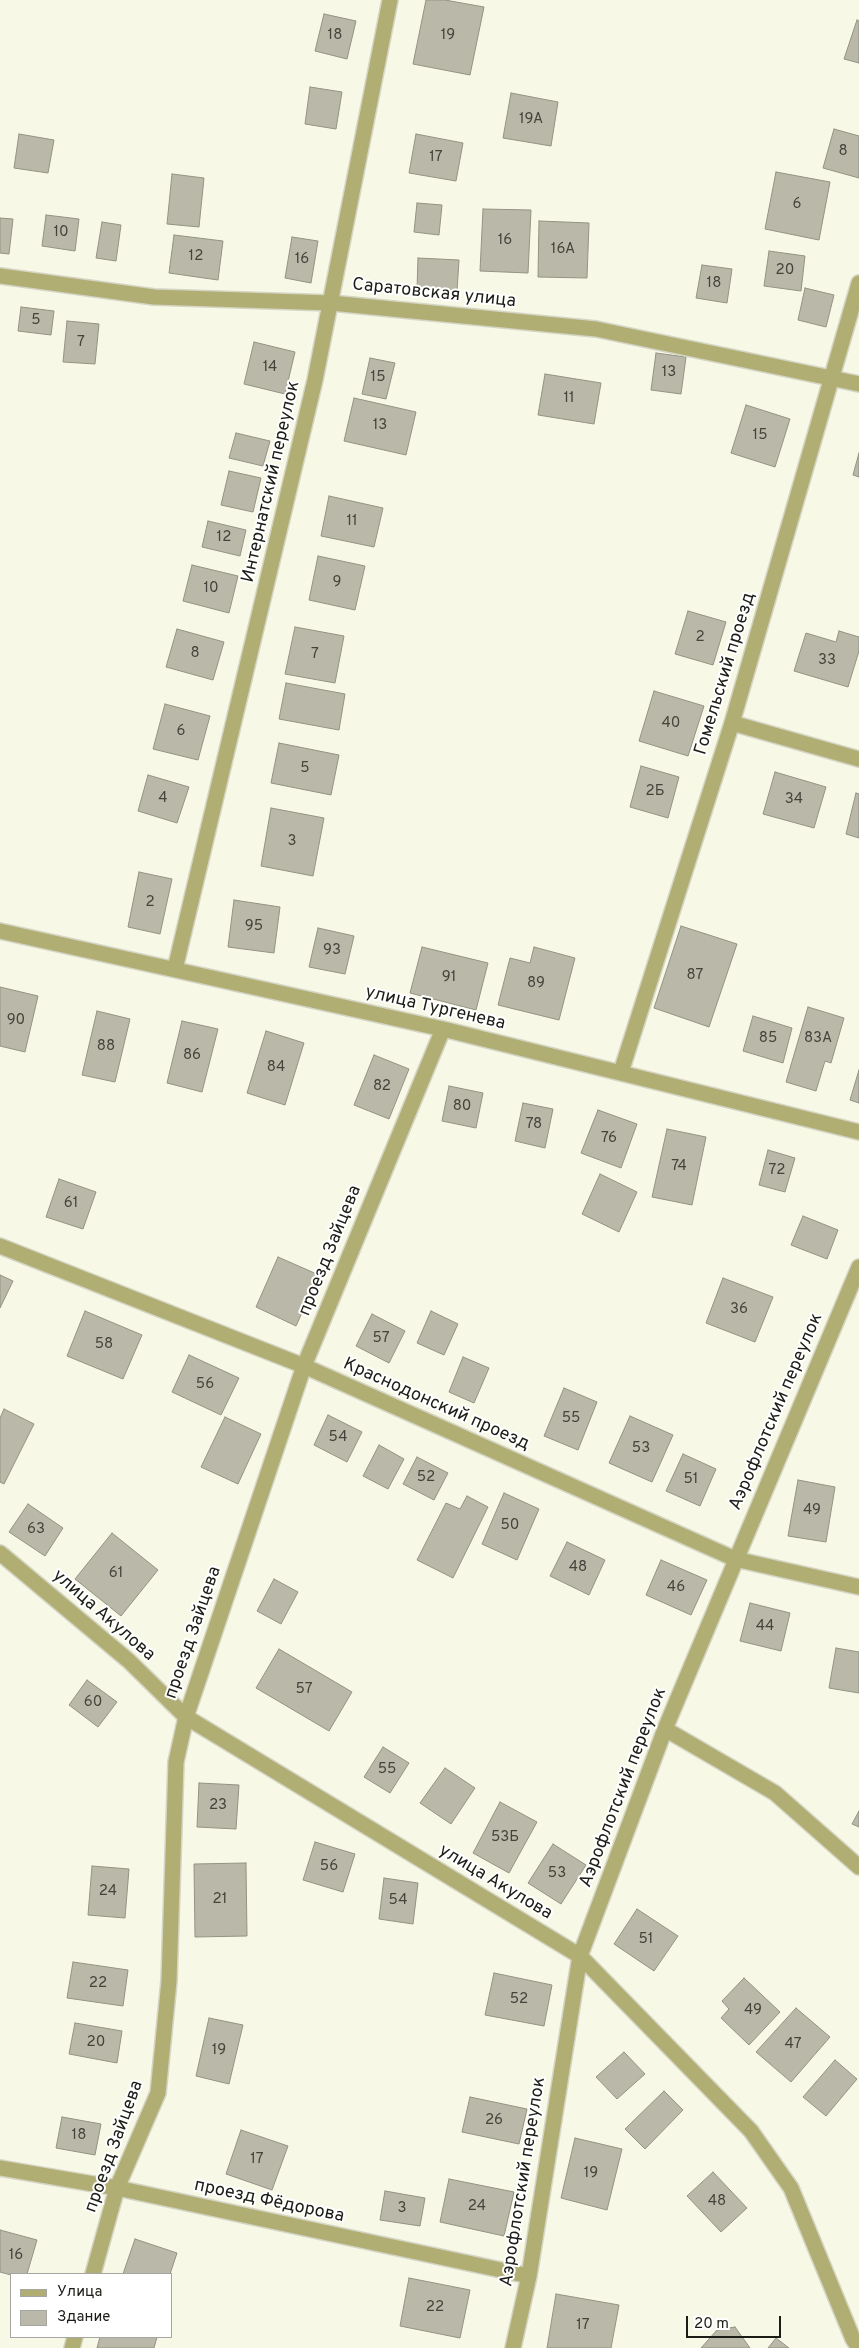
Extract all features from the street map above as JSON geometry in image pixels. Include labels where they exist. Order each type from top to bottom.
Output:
[{"type":"street","name":"Интернатский переулок","points":[[175,969],[315,380],[390,0]]},
{"type":"street","name":"Саратовская улица","points":[[0,276],[154,297],[331,303],[596,329],[859,384]]},
{"type":"street","name":"Гомельский проезд","points":[[621,1072],[732,723],[859,284]]},
{"type":"street","points":[[732,723],[859,758]]},
{"type":"street","name":"улица Тургенева","points":[[0,931],[443,1029],[859,1132]]},
{"type":"street","name":"проезд Зайцева","points":[[93,2273],[117,2188],[158,2093],[169,1981],[176,1762],[186,1718],[304,1366],[443,1029]]},
{"type":"street","name":"Краснодонский проезд","points":[[0,1246],[304,1366],[735,1559],[859,1586]]},
{"type":"street","name":"Аэрофлотский переулок","points":[[513,2348],[529,2276],[580,1956],[665,1729],[859,1267]]},
{"type":"street","name":"улица Акулова","points":[[0,1553],[129,1661],[186,1718],[580,1956],[751,2131],[791,2188],[853,2340],[859,2348]]},
{"type":"street","points":[[665,1729],[775,1793],[859,1867]]},
{"type":"street","name":"проезд Фёдорова","points":[[0,2168],[117,2188],[529,2276]]},
{"type":"building","points":[[426,0],[445,0],[484,7],[470,75],[413,64]]},
{"type":"building","points":[[324,14],[356,21],[347,59],[315,51]]},
{"type":"building","points":[[857,20],[859,21],[859,63],[844,59]]},
{"type":"building","points":[[310,87],[342,92],[336,129],[305,124]]},
{"type":"building","points":[[511,93],[558,102],[551,146],[503,138]]},
{"type":"building","points":[[834,129],[859,136],[859,178],[823,168]]},
{"type":"building","points":[[19,134],[54,140],[48,173],[14,168]]},
{"type":"building","points":[[416,134],[463,143],[456,181],[409,173]]},
{"type":"building","points":[[776,172],[830,182],[819,240],[765,229]]},
{"type":"building","points":[[172,174],[204,178],[199,227],[167,224]]},
{"type":"building","points":[[417,203],[442,205],[439,235],[414,232]]},
{"type":"building","points":[[483,209],[531,210],[528,273],[480,271]]},
{"type":"building","points":[[46,215],[79,219],[75,251],[42,246]]},
{"type":"building","points":[[0,218],[13,219],[9,254],[0,253]]},
{"type":"building","points":[[539,221],[589,223],[587,278],[538,277]]},
{"type":"building","points":[[102,222],[121,225],[116,261],[96,258]]},
{"type":"building","points":[[174,235],[223,241],[218,280],[169,273]]},
{"type":"building","points":[[292,237],[318,241],[311,283],[285,278]]},
{"type":"building","points":[[769,251],[805,256],[801,291],[764,286]]},
{"type":"building","points":[[418,258],[459,260],[457,291],[417,289]]},
{"type":"building","points":[[702,265],[732,269],[727,303],[696,298]]},
{"type":"building","points":[[805,288],[834,295],[826,327],[798,320]]},
{"type":"building","points":[[21,307],[54,311],[51,335],[18,331]]},
{"type":"building","points":[[67,321],[99,324],[95,364],[63,362]]},
{"type":"building","points":[[254,342],[295,352],[285,394],[244,384]]},
{"type":"building","points":[[656,353],[686,357],[681,394],[651,390]]},
{"type":"building","points":[[370,358],[395,363],[386,399],[362,394]]},
{"type":"building","points":[[545,374],[601,383],[594,424],[538,415]]},
{"type":"building","points":[[354,398],[416,412],[406,455],[344,441]]},
{"type":"building","points":[[746,405],[790,419],[775,467],[731,453]]},
{"type":"building","points":[[236,433],[270,441],[263,466],[229,458]]},
{"type":"building","points":[[859,453],[859,477],[853,475]]},
{"type":"building","points":[[229,471],[261,478],[253,512],[221,505]]},
{"type":"building","points":[[329,496],[383,508],[374,547],[321,536]]},
{"type":"building","points":[[208,521],[246,530],[240,556],[202,547]]},
{"type":"building","points":[[318,556],[365,566],[355,610],[309,600]]},
{"type":"building","points":[[192,565],[238,576],[229,613],[183,601]]},
{"type":"building","points":[[688,611],[726,622],[713,665],[675,654]]},
{"type":"building","points":[[295,627],[344,636],[335,683],[285,674]]},
{"type":"building","points":[[177,629],[224,642],[213,680],[166,667]]},
{"type":"building","points":[[839,631],[859,637],[859,651],[848,687],[794,671],[806,633],[836,642]]},
{"type":"building","points":[[286,683],[345,694],[339,730],[279,719]]},
{"type":"building","points":[[654,691],[704,706],[688,756],[639,741]]},
{"type":"building","points":[[165,704],[210,716],[198,760],[153,749]]},
{"type":"building","points":[[279,743],[339,755],[331,795],[271,783]]},
{"type":"building","points":[[641,766],[679,777],[668,818],[630,807]]},
{"type":"building","points":[[775,772],[826,787],[814,828],[763,814]]},
{"type":"building","points":[[148,775],[189,787],[177,823],[138,811]]},
{"type":"building","points":[[856,793],[859,794],[859,838],[846,834]]},
{"type":"building","points":[[271,808],[324,818],[313,876],[261,866]]},
{"type":"building","points":[[139,872],[172,879],[160,934],[128,927]]},
{"type":"building","points":[[234,900],[280,907],[274,953],[228,947]]},
{"type":"building","points":[[681,926],[737,944],[709,1027],[654,1008]]},
{"type":"building","points":[[318,928],[354,936],[345,974],[309,967]]},
{"type":"building","points":[[422,947],[488,963],[476,1010],[410,993]]},
{"type":"building","points":[[534,947],[575,958],[559,1020],[498,1005],[510,958],[530,963]]},
{"type":"building","points":[[0,987],[38,996],[25,1052],[0,1046]]},
{"type":"building","points":[[808,1007],[844,1018],[831,1063],[825,1061],[816,1091],[786,1082]]},
{"type":"building","points":[[97,1011],[130,1019],[115,1082],[82,1075]]},
{"type":"building","points":[[753,1016],[792,1028],[783,1063],[743,1051]]},
{"type":"building","points":[[182,1021],[218,1029],[202,1092],[167,1083]]},
{"type":"building","points":[[266,1031],[304,1043],[285,1105],[247,1093]]},
{"type":"building","points":[[374,1055],[409,1069],[389,1119],[354,1105]]},
{"type":"building","points":[[859,1070],[859,1103],[850,1100]]},
{"type":"building","points":[[449,1086],[483,1093],[476,1128],[442,1121]]},
{"type":"building","points":[[523,1103],[553,1109],[545,1148],[515,1141]]},
{"type":"building","points":[[598,1110],[637,1124],[621,1168],[581,1153]]},
{"type":"building","points":[[667,1129],[706,1137],[692,1205],[652,1197]]},
{"type":"building","points":[[768,1150],[795,1158],[785,1192],[759,1185]]},
{"type":"building","points":[[600,1174],[637,1192],[619,1232],[582,1214]]},
{"type":"building","points":[[59,1179],[96,1192],[83,1229],[46,1217]]},
{"type":"building","points":[[803,1216],[838,1230],[827,1259],[791,1245]]},
{"type":"building","points":[[278,1257],[319,1275],[296,1326],[256,1307]]},
{"type":"building","points":[[0,1275],[13,1281],[0,1308]]},
{"type":"building","points":[[723,1278],[773,1297],[755,1342],[706,1323]]},
{"type":"building","points":[[85,1311],[142,1335],[123,1379],[67,1356]]},
{"type":"building","points":[[431,1311],[458,1324],[444,1355],[417,1343]]},
{"type":"building","points":[[372,1314],[405,1331],[389,1363],[356,1346]]},
{"type":"building","points":[[189,1355],[239,1378],[221,1415],[172,1392]]},
{"type":"building","points":[[463,1357],[489,1368],[474,1403],[449,1392]]},
{"type":"building","points":[[564,1388],[597,1402],[578,1450],[544,1436]]},
{"type":"building","points":[[4,1409],[34,1424],[4,1484],[0,1482],[0,1418]]},
{"type":"building","points":[[328,1415],[362,1432],[347,1462],[314,1445]]},
{"type":"building","points":[[630,1416],[673,1435],[652,1482],[609,1463]]},
{"type":"building","points":[[225,1417],[261,1434],[238,1484],[201,1467]]},
{"type":"building","points":[[379,1445],[404,1459],[388,1489],[363,1476]]},
{"type":"building","points":[[683,1454],[716,1469],[700,1506],[666,1491]]},
{"type":"building","points":[[417,1457],[448,1473],[434,1500],[403,1484]]},
{"type":"building","points":[[798,1480],[835,1487],[826,1542],[788,1536]]},
{"type":"building","points":[[504,1493],[539,1509],[517,1560],[482,1544]]},
{"type":"building","points":[[467,1496],[488,1507],[453,1578],[417,1560],[446,1503],[460,1509]]},
{"type":"building","points":[[28,1504],[63,1528],[45,1556],[9,1532]]},
{"type":"building","points":[[112,1533],[158,1570],[121,1616],[75,1579]]},
{"type":"building","points":[[567,1542],[605,1560],[589,1595],[550,1576]]},
{"type":"building","points":[[661,1560],[707,1580],[691,1615],[646,1595]]},
{"type":"building","points":[[274,1579],[298,1592],[281,1624],[257,1611]]},
{"type":"building","points":[[750,1603],[790,1613],[781,1651],[740,1641]]},
{"type":"building","points":[[836,1648],[859,1652],[859,1693],[829,1688]]},
{"type":"building","points":[[279,1649],[352,1692],[329,1731],[256,1688]]},
{"type":"building","points":[[87,1680],[117,1702],[98,1727],[69,1705]]},
{"type":"building","points":[[383,1747],[409,1763],[390,1793],[364,1777]]},
{"type":"building","points":[[445,1768],[475,1788],[451,1824],[420,1803]]},
{"type":"building","points":[[199,1783],[239,1785],[236,1829],[197,1827]]},
{"type":"building","points":[[500,1802],[537,1822],[509,1873],[473,1853]]},
{"type":"building","points":[[859,1811],[859,1827],[852,1824]]},
{"type":"building","points":[[315,1842],[355,1854],[343,1892],[303,1880]]},
{"type":"building","points":[[553,1844],[586,1865],[561,1904],[528,1883]]},
{"type":"building","points":[[246,1863],[247,1936],[195,1937],[194,1864]]},
{"type":"building","points":[[92,1866],[129,1869],[125,1918],[88,1915]]},
{"type":"building","points":[[384,1878],[418,1883],[413,1924],[379,1919]]},
{"type":"building","points":[[637,1909],[678,1936],[654,1971],[614,1944]]},
{"type":"building","points":[[73,1962],[128,1970],[123,2006],[67,1998]]},
{"type":"building","points":[[494,1973],[552,1985],[544,2026],[485,2015]]},
{"type":"building","points":[[744,1978],[780,2012],[749,2045],[721,2018],[729,2009],[722,2001]]},
{"type":"building","points":[[796,2008],[830,2037],[791,2082],[756,2052]]},
{"type":"building","points":[[209,2018],[243,2025],[229,2084],[196,2076]]},
{"type":"building","points":[[75,2023],[122,2031],[117,2063],[69,2054]]},
{"type":"building","points":[[624,2052],[645,2074],[617,2099],[596,2077]]},
{"type":"building","points":[[835,2060],[857,2079],[826,2116],[803,2097]]},
{"type":"building","points":[[664,2091],[683,2110],[645,2149],[625,2129]]},
{"type":"building","points":[[470,2097],[527,2109],[519,2144],[462,2132]]},
{"type":"building","points":[[62,2117],[101,2124],[95,2155],[56,2148]]},
{"type":"building","points":[[241,2130],[288,2146],[272,2190],[226,2174]]},
{"type":"building","points":[[575,2138],[622,2149],[607,2210],[561,2198]]},
{"type":"building","points":[[713,2172],[747,2208],[721,2232],[687,2196]]},
{"type":"building","points":[[449,2179],[514,2192],[504,2236],[440,2222]]},
{"type":"building","points":[[385,2191],[425,2198],[420,2226],[380,2220]]},
{"type":"building","points":[[0,2230],[37,2240],[27,2273],[10,2273],[10,2275],[0,2272]]},
{"type":"building","points":[[135,2239],[177,2253],[170,2273],[123,2273]]},
{"type":"building","points":[[409,2278],[470,2290],[460,2338],[400,2326]]},
{"type":"building","points":[[556,2294],[619,2305],[611,2348],[547,2348]]},
{"type":"building","points":[[735,2327],[750,2348],[701,2348],[717,2330]]},
{"type":"building","points":[[100,2338],[157,2338],[154,2348],[97,2348]]},
{"type":"building","points":[[776,2338],[789,2348],[768,2348]]}]
